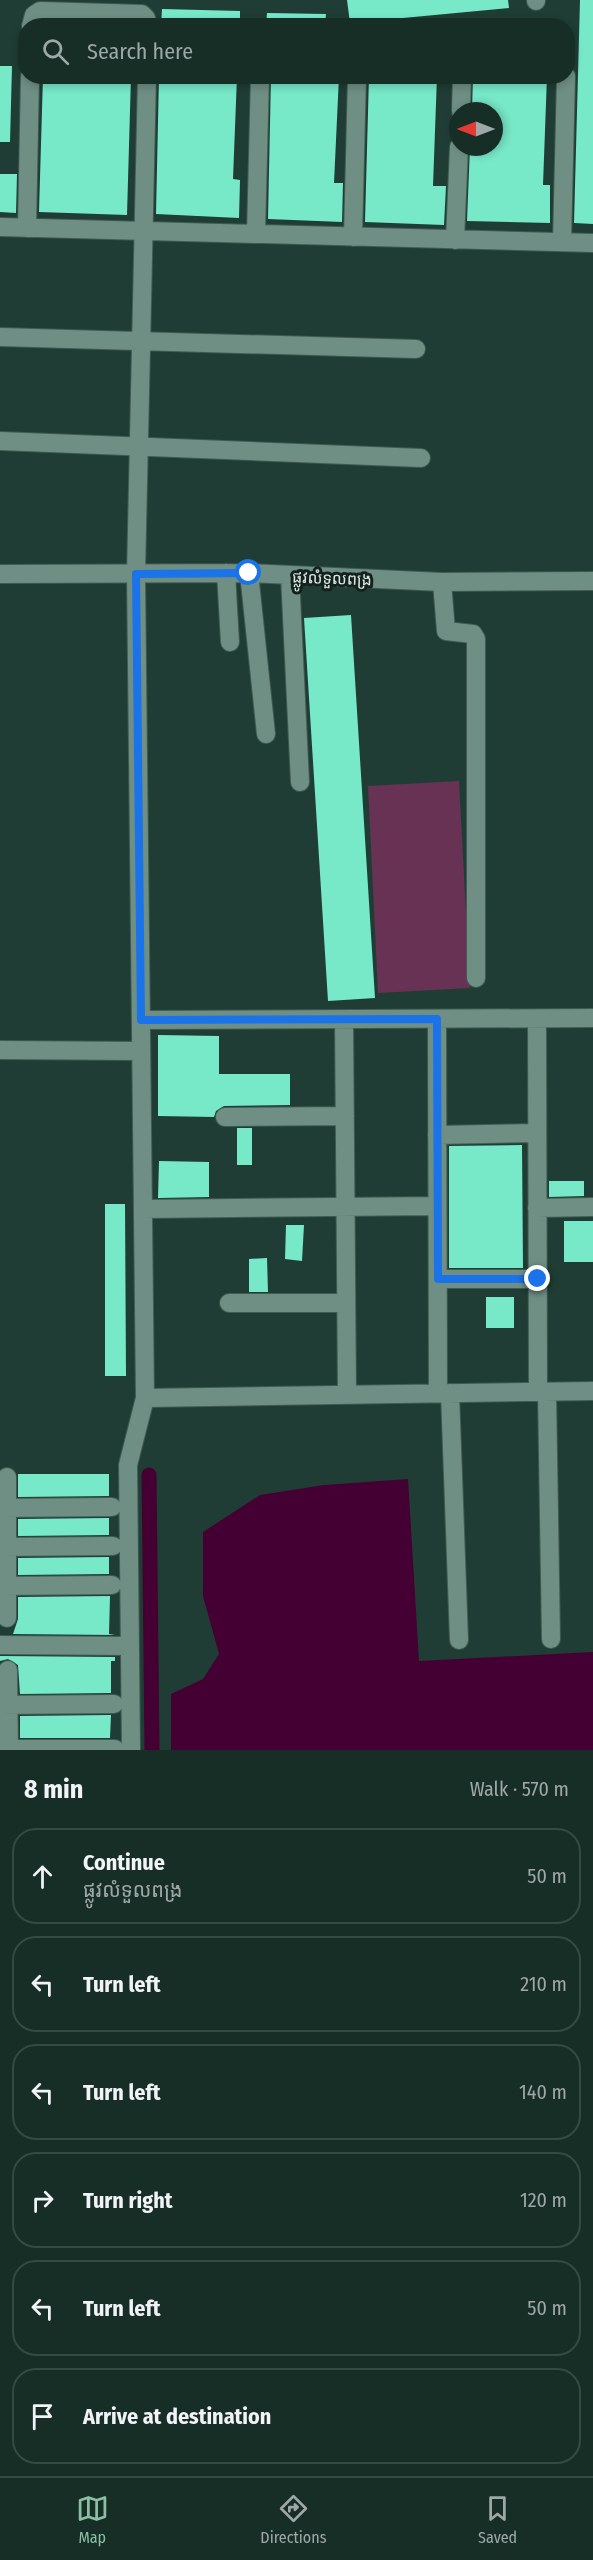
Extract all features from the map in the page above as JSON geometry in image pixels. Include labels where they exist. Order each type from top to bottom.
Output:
[{"type":"street","points":[[33,18],[40,11],[142,14],[147,18]]},
{"type":"street","points":[[27,228],[30,84]]},
{"type":"street","points":[[131,1750],[128,1465],[145,1398],[136,574],[147,84]]},
{"type":"street","points":[[255,234],[260,84]]},
{"type":"street","points":[[353,237],[357,84]]},
{"type":"street","points":[[461,102],[462,84]]},
{"type":"street","points":[[562,242],[566,84]]},
{"type":"street","points":[[455,240],[459,156]]},
{"type":"street","points":[[0,227],[593,243]]},
{"type":"street","points":[[0,337],[416,349]]},
{"type":"street","points":[[0,441],[421,458]]},
{"type":"street","points":[[226,573],[230,642]]},
{"type":"street","points":[[249,573],[266,734]]},
{"type":"street","name":"ផ្លូវលំទួលពង្រ","points":[[0,574],[249,573],[442,582],[593,581]]},
{"type":"street","points":[[290,576],[300,782]]},
{"type":"street","points":[[442,582],[446,631],[473,634],[476,639],[476,978]]},
{"type":"street","points":[[141,1020],[593,1018]]},
{"type":"street","points":[[437,1019],[438,1279],[459,1640]]},
{"type":"street","points":[[537,1019],[538,1279],[551,1638]]},
{"type":"street","points":[[344,1020],[346,1395]]},
{"type":"street","points":[[0,1050],[141,1051]]},
{"type":"street","points":[[225,1117],[345,1116]]},
{"type":"street","points":[[437,1135],[537,1133]]},
{"type":"street","points":[[143,1209],[438,1206]]},
{"type":"street","points":[[537,1208],[593,1207]]},
{"type":"street","points":[[438,1279],[538,1279]]},
{"type":"street","points":[[229,1303],[346,1303]]},
{"type":"street","points":[[145,1398],[593,1391]]},
{"type":"street","points":[[7,1477],[3,1547],[3,1586],[7,1618]]},
{"type":"street","points":[[4,1508],[112,1508]]},
{"type":"street","points":[[3,1547],[113,1546]]},
{"type":"street","points":[[3,1586],[112,1585]]},
{"type":"street","points":[[0,1646],[130,1646]]},
{"type":"street","points":[[8,1670],[4,1705],[6,1749],[115,1749]]},
{"type":"street","points":[[4,1705],[114,1704]]},
{"type":"shaded area","points":[[459,781],[470,988],[378,993],[368,786]]},
{"type":"shaded area","points":[[408,1479],[419,1661],[593,1652],[593,1750],[171,1750],[171,1694],[203,1679],[219,1654],[203,1596],[203,1532],[260,1495],[324,1485]]},
{"type":"building","points":[[347,0],[508,0],[509,8],[403,18],[349,18]]},
{"type":"building","points":[[580,0],[593,0],[593,224],[574,223]]},
{"type":"building","points":[[162,9],[240,11],[240,18],[161,18]]},
{"type":"building","points":[[267,13],[326,14],[326,18],[267,18]]},
{"type":"building","points":[[0,66],[12,66],[10,142],[0,142]]},
{"type":"building","points":[[43,84],[131,84],[127,215],[39,212]]},
{"type":"building","points":[[159,84],[237,84],[233,179],[240,180],[239,218],[156,214]]},
{"type":"building","points":[[271,84],[339,84],[334,183],[343,183],[342,222],[268,219]]},
{"type":"building","points":[[369,84],[437,84],[433,186],[446,186],[444,225],[365,222]]},
{"type":"building","points":[[473,84],[547,84],[543,185],[550,185],[550,223],[467,221],[470,156],[503,156],[503,102],[472,102]]},
{"type":"building","points":[[0,174],[17,174],[16,213],[0,212]]},
{"type":"building","points":[[351,615],[375,998],[328,1001],[304,618]]},
{"type":"building","points":[[158,1035],[219,1036],[219,1074],[290,1074],[290,1105],[224,1106],[216,1111],[214,1117],[158,1116]]},
{"type":"building","points":[[237,1128],[252,1128],[252,1165],[237,1165]]},
{"type":"building","points":[[522,1145],[523,1268],[449,1268],[449,1146]]},
{"type":"building","points":[[159,1161],[209,1162],[209,1197],[158,1198]]},
{"type":"building","points":[[549,1181],[584,1181],[584,1196],[549,1197]]},
{"type":"building","points":[[105,1204],[125,1204],[126,1376],[105,1376]]},
{"type":"building","points":[[564,1221],[593,1221],[593,1262],[564,1262]]},
{"type":"building","points":[[286,1225],[304,1225],[302,1261],[285,1259]]},
{"type":"building","points":[[267,1258],[268,1292],[249,1292],[249,1259]]},
{"type":"building","points":[[486,1297],[514,1297],[514,1328],[486,1328]]},
{"type":"building","points":[[18,1474],[109,1474],[109,1496],[18,1497]]},
{"type":"building","points":[[109,1518],[109,1535],[18,1536],[18,1519]]},
{"type":"building","points":[[109,1557],[109,1574],[18,1575],[18,1558]]},
{"type":"building","points":[[110,1596],[109,1634],[115,1635],[13,1634],[18,1619],[18,1597]]},
{"type":"building","points":[[0,1656],[115,1657],[115,1661],[111,1661],[111,1693],[20,1694],[18,1665],[8,1659],[0,1661]]},
{"type":"building","points":[[111,1715],[110,1738],[20,1738],[20,1716]]},
{"type":"waterway","points":[[149,1475],[152,1750]]},
{"type":"route","points":[[249,573],[136,574],[141,1020],[437,1019],[438,1279],[538,1279]]}]
